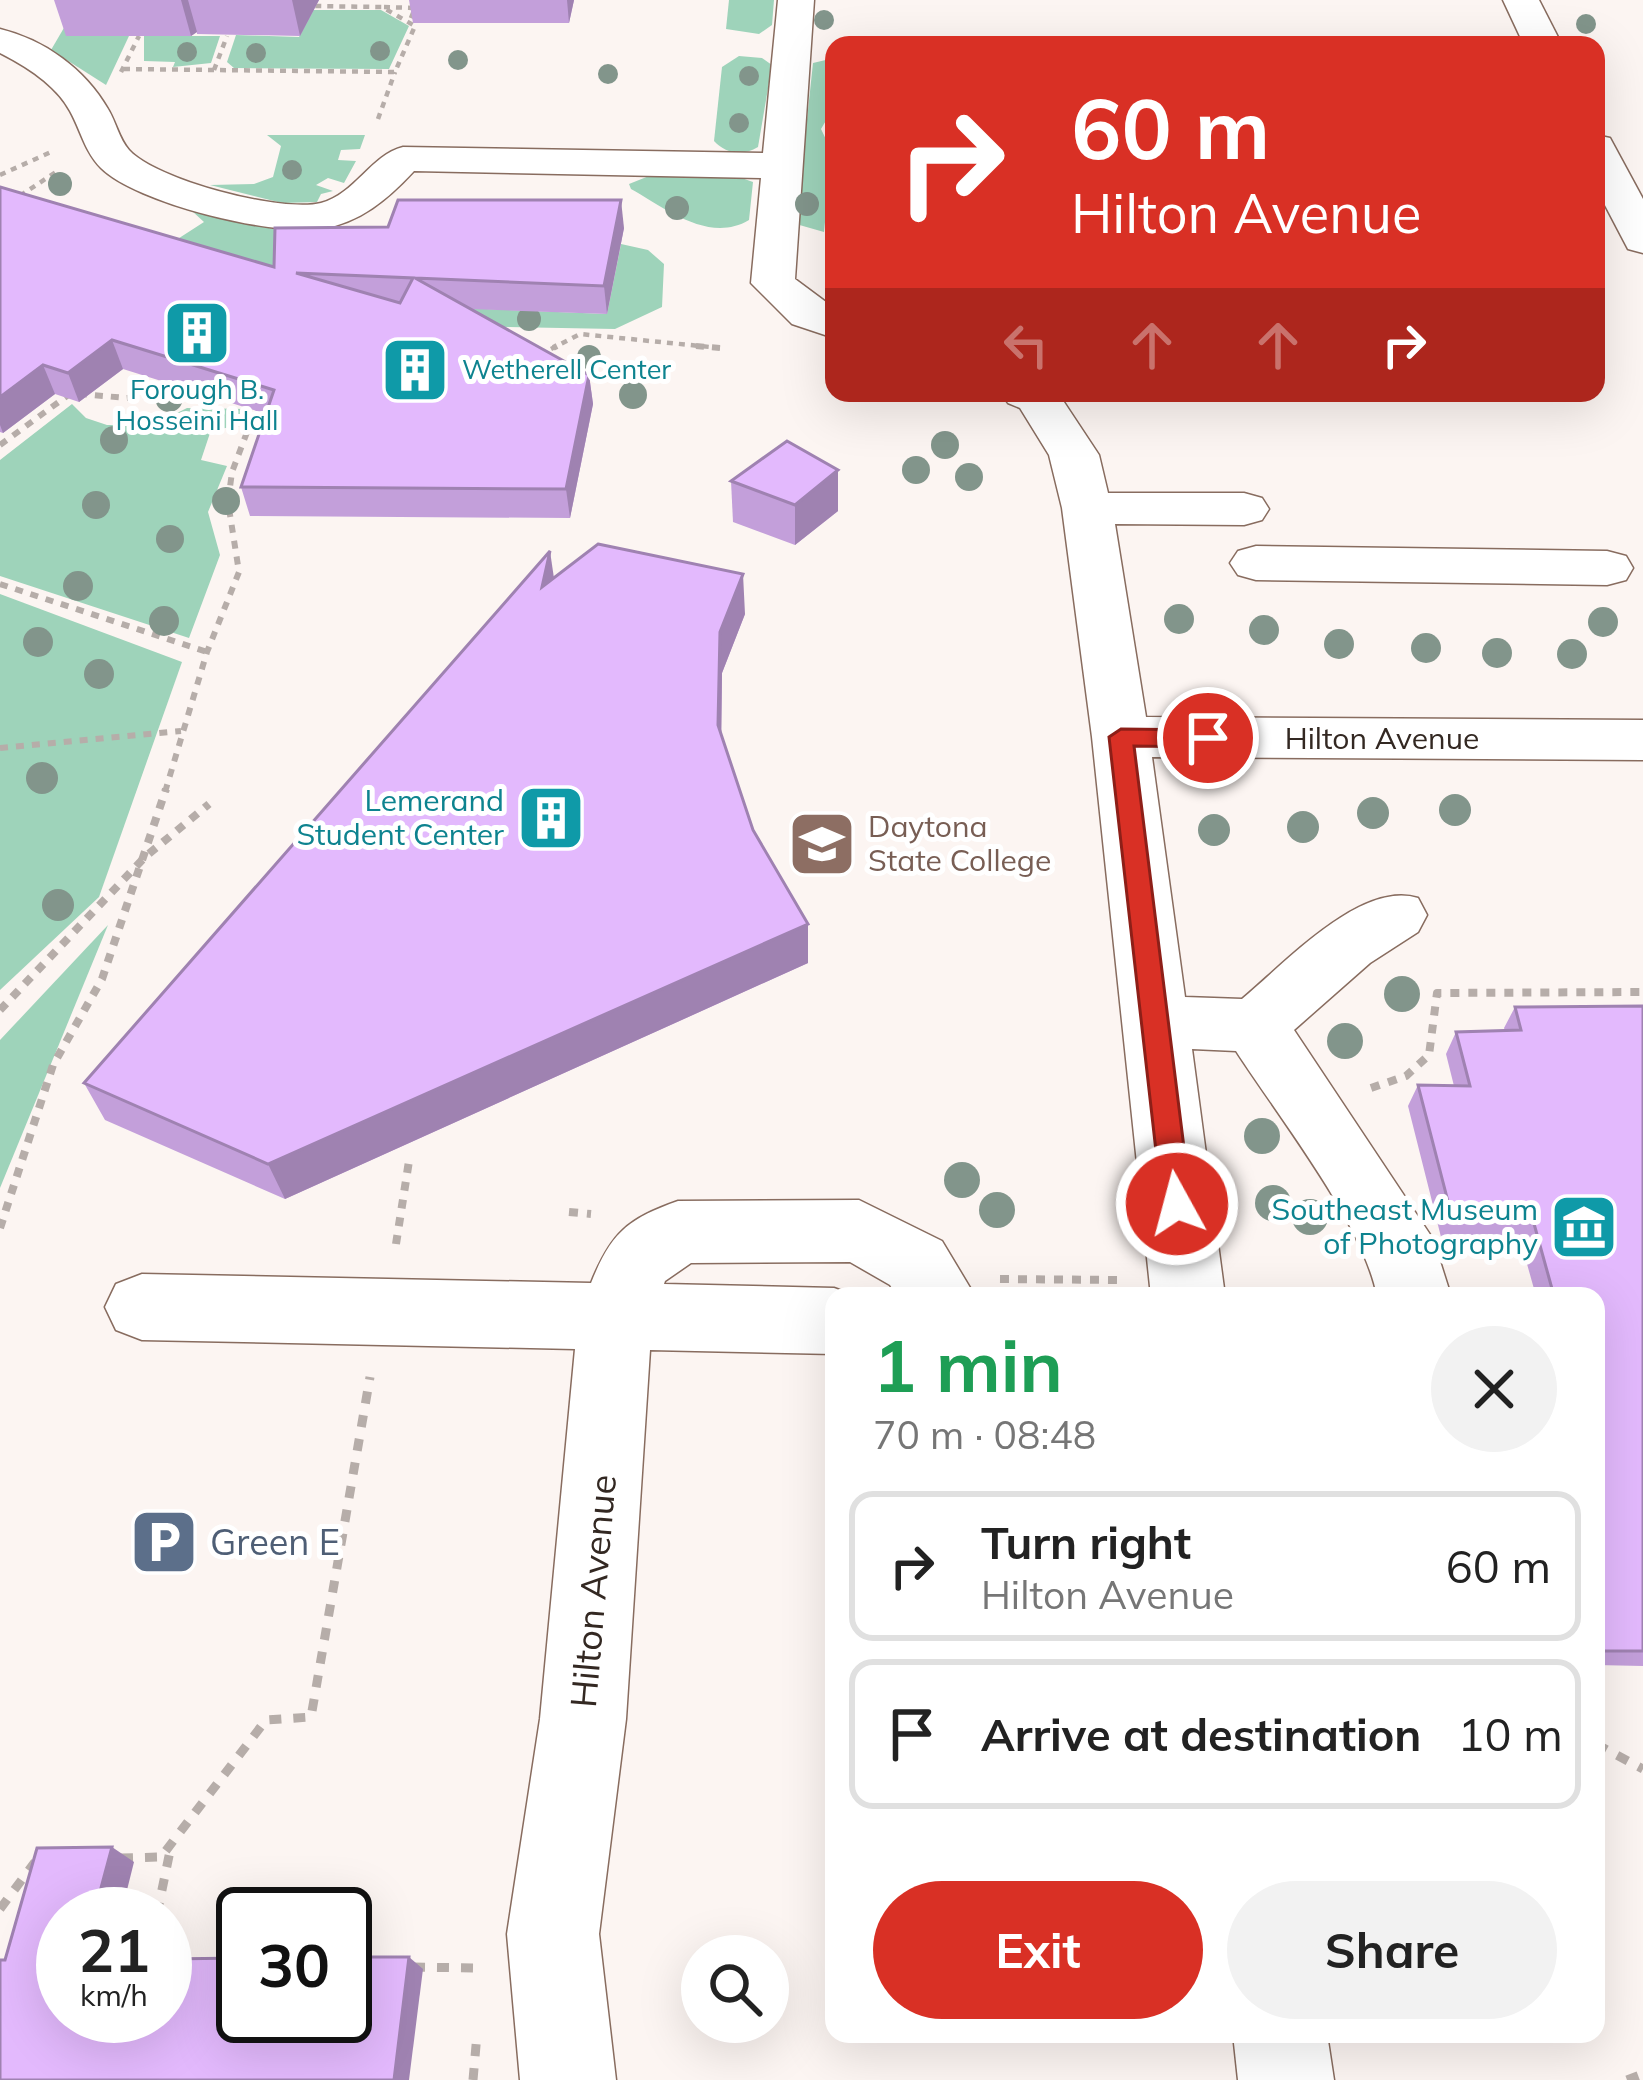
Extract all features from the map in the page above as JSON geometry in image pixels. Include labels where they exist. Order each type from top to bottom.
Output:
[{"type":"street","points":[[796,0],[773,283],[808,314],[825,320]]},
{"type":"street","points":[[1521,0],[1539,36]]},
{"type":"street","points":[[0,40],[37,58],[85,101],[100,140],[118,162],[137,175],[181,194],[264,211],[320,216],[370,194],[404,159],[782,166]]},
{"type":"street","points":[[1605,165],[1643,240]]},
{"type":"street","points":[[1041,402],[1074,455],[1088,508],[1121,737],[1187,1287]]},
{"type":"street","points":[[1088,508],[1244,509]]},
{"type":"street","points":[[1256,563],[1607,568]]},
{"type":"street","name":"Hilton Avenue","points":[[1121,737],[1643,740]]},
{"type":"street","points":[[1154,1022],[1255,1026],[1348,946],[1396,915]]},
{"type":"street","points":[[1255,1026],[1376,1207],[1407,1262],[1412,1287]]},
{"type":"street","name":"Hilton Avenue","points":[[568,2080],[553,1934],[583,1719],[615,1318],[636,1261],[677,1232],[859,1231],[916,1263],[932,1287]]},
{"type":"street","points":[[142,1307],[825,1321]]},
{"type":"street","points":[[1281,2043],[1286,2080]]},
{"type":"path","points":[[409,22],[420,0]]},
{"type":"path","points":[[314,6],[415,8]]},
{"type":"path","points":[[335,209],[361,164],[415,26],[382,8]]},
{"type":"path","points":[[214,70],[227,35]]},
{"type":"path","points":[[123,69],[395,72]]},
{"type":"path","points":[[0,209],[68,164]]},
{"type":"path","points":[[522,364],[580,334],[719,348]]},
{"type":"path","points":[[0,1224],[53,1065],[102,979],[145,857],[207,652],[238,572],[228,502],[232,472],[262,389]]},
{"type":"path","points":[[0,446],[71,393],[126,398],[206,391]]},
{"type":"path","points":[[0,584],[207,652]]},
{"type":"path","points":[[0,748],[181,731]]},
{"type":"path","points":[[0,1010],[145,857],[208,804]]},
{"type":"path","points":[[1362,1091],[1406,1076],[1429,1055],[1437,994],[1643,992]]},
{"type":"path","points":[[99,1859],[160,1857],[266,1720],[311,1717],[409,1161]]},
{"type":"path","points":[[1605,1749],[1643,1769]]},
{"type":"path","points":[[163,1887],[171,1846]]},
{"type":"path","points":[[0,1909],[37,1860],[57,1860]]},
{"type":"path","points":[[391,1966],[483,1968]]},
{"type":"path","points":[[1627,2080],[1643,2074]]},
{"type":"green space","points":[[729,0],[774,0],[772,25],[759,34],[726,29]]},
{"type":"green space","points":[[75,9],[129,36],[106,85],[51,50]]},
{"type":"green space","points":[[311,10],[381,10],[409,26],[389,69],[234,68],[227,62],[236,35],[299,37]]},
{"type":"green space","points":[[144,36],[220,36],[211,63],[173,67],[175,62],[144,61]]},
{"type":"green space","points":[[739,56],[762,58],[772,65],[758,147],[741,152],[724,149],[714,141],[722,67]]},
{"type":"green space","points":[[825,60],[824,232],[796,224],[813,63]]},
{"type":"green space","points":[[267,135],[365,135],[360,149],[341,150],[338,160],[356,161],[344,183],[328,178],[316,185],[333,191],[321,194],[317,202],[282,203],[210,185],[254,184],[273,177],[281,146]]},
{"type":"green space","points":[[649,176],[736,176],[753,182],[749,220],[718,228],[688,221],[631,189],[629,184]]},
{"type":"green space","points":[[192,211],[281,231],[285,302],[173,242],[204,222]]},
{"type":"green space","points":[[621,244],[648,250],[664,264],[662,307],[615,329],[454,326],[462,308],[607,314]]},
{"type":"green space","points":[[72,404],[86,418],[107,425],[153,425],[187,408],[247,409],[240,426],[211,430],[201,460],[227,466],[208,512],[220,555],[189,638],[0,576],[0,460]]},
{"type":"green space","points":[[0,594],[182,662],[99,897],[0,990]]},
{"type":"green space","points":[[108,925],[0,1188],[0,1040]]},
{"type":"building","points":[[0,187],[274,267],[275,228],[388,227],[398,200],[621,200],[604,286],[415,278],[589,375],[566,489],[241,487],[274,390],[112,340],[68,373],[43,365],[0,397]],"holes":[[[296,273],[413,278],[400,303]]]},
{"type":"building","points":[[787,441],[838,470],[795,505],[731,481]]},
{"type":"building","name":"Lemerand Student Center","points":[[598,544],[743,574],[720,632],[718,725],[753,830],[808,924],[268,1164],[84,1083],[550,551],[542,587]]},
{"type":"building","points":[[1643,1006],[1643,1651],[1605,1651],[1605,1287],[1552,1287],[1533,1220],[1452,1217],[1418,1085],[1470,1086],[1456,1032],[1521,1030],[1515,1007]]},
{"type":"building","points":[[112,1847],[101,1887],[36,1887],[36,2043],[192,2043],[192,1959],[216,1958],[216,2043],[372,2043],[372,1957],[409,1957],[394,2080],[0,2080],[0,1960],[5,1960],[37,1848]]},
{"type":"place","name":"Forough B. Hosseini Hall","points":[[197,333]]},
{"type":"place","name":"Wetherell Center","points":[[415,370]]},
{"type":"place","name":"Lemerand Student Center","points":[[551,818]]},
{"type":"place","name":"Daytona State College","points":[[822,844]]},
{"type":"place","name":"Southeast Museum of Photography","points":[[1584,1227]]},
{"type":"place","name":"Green E","points":[[164,1542]]},
{"type":"route","points":[[1177,1204],[1121,737],[1208,738]]}]
